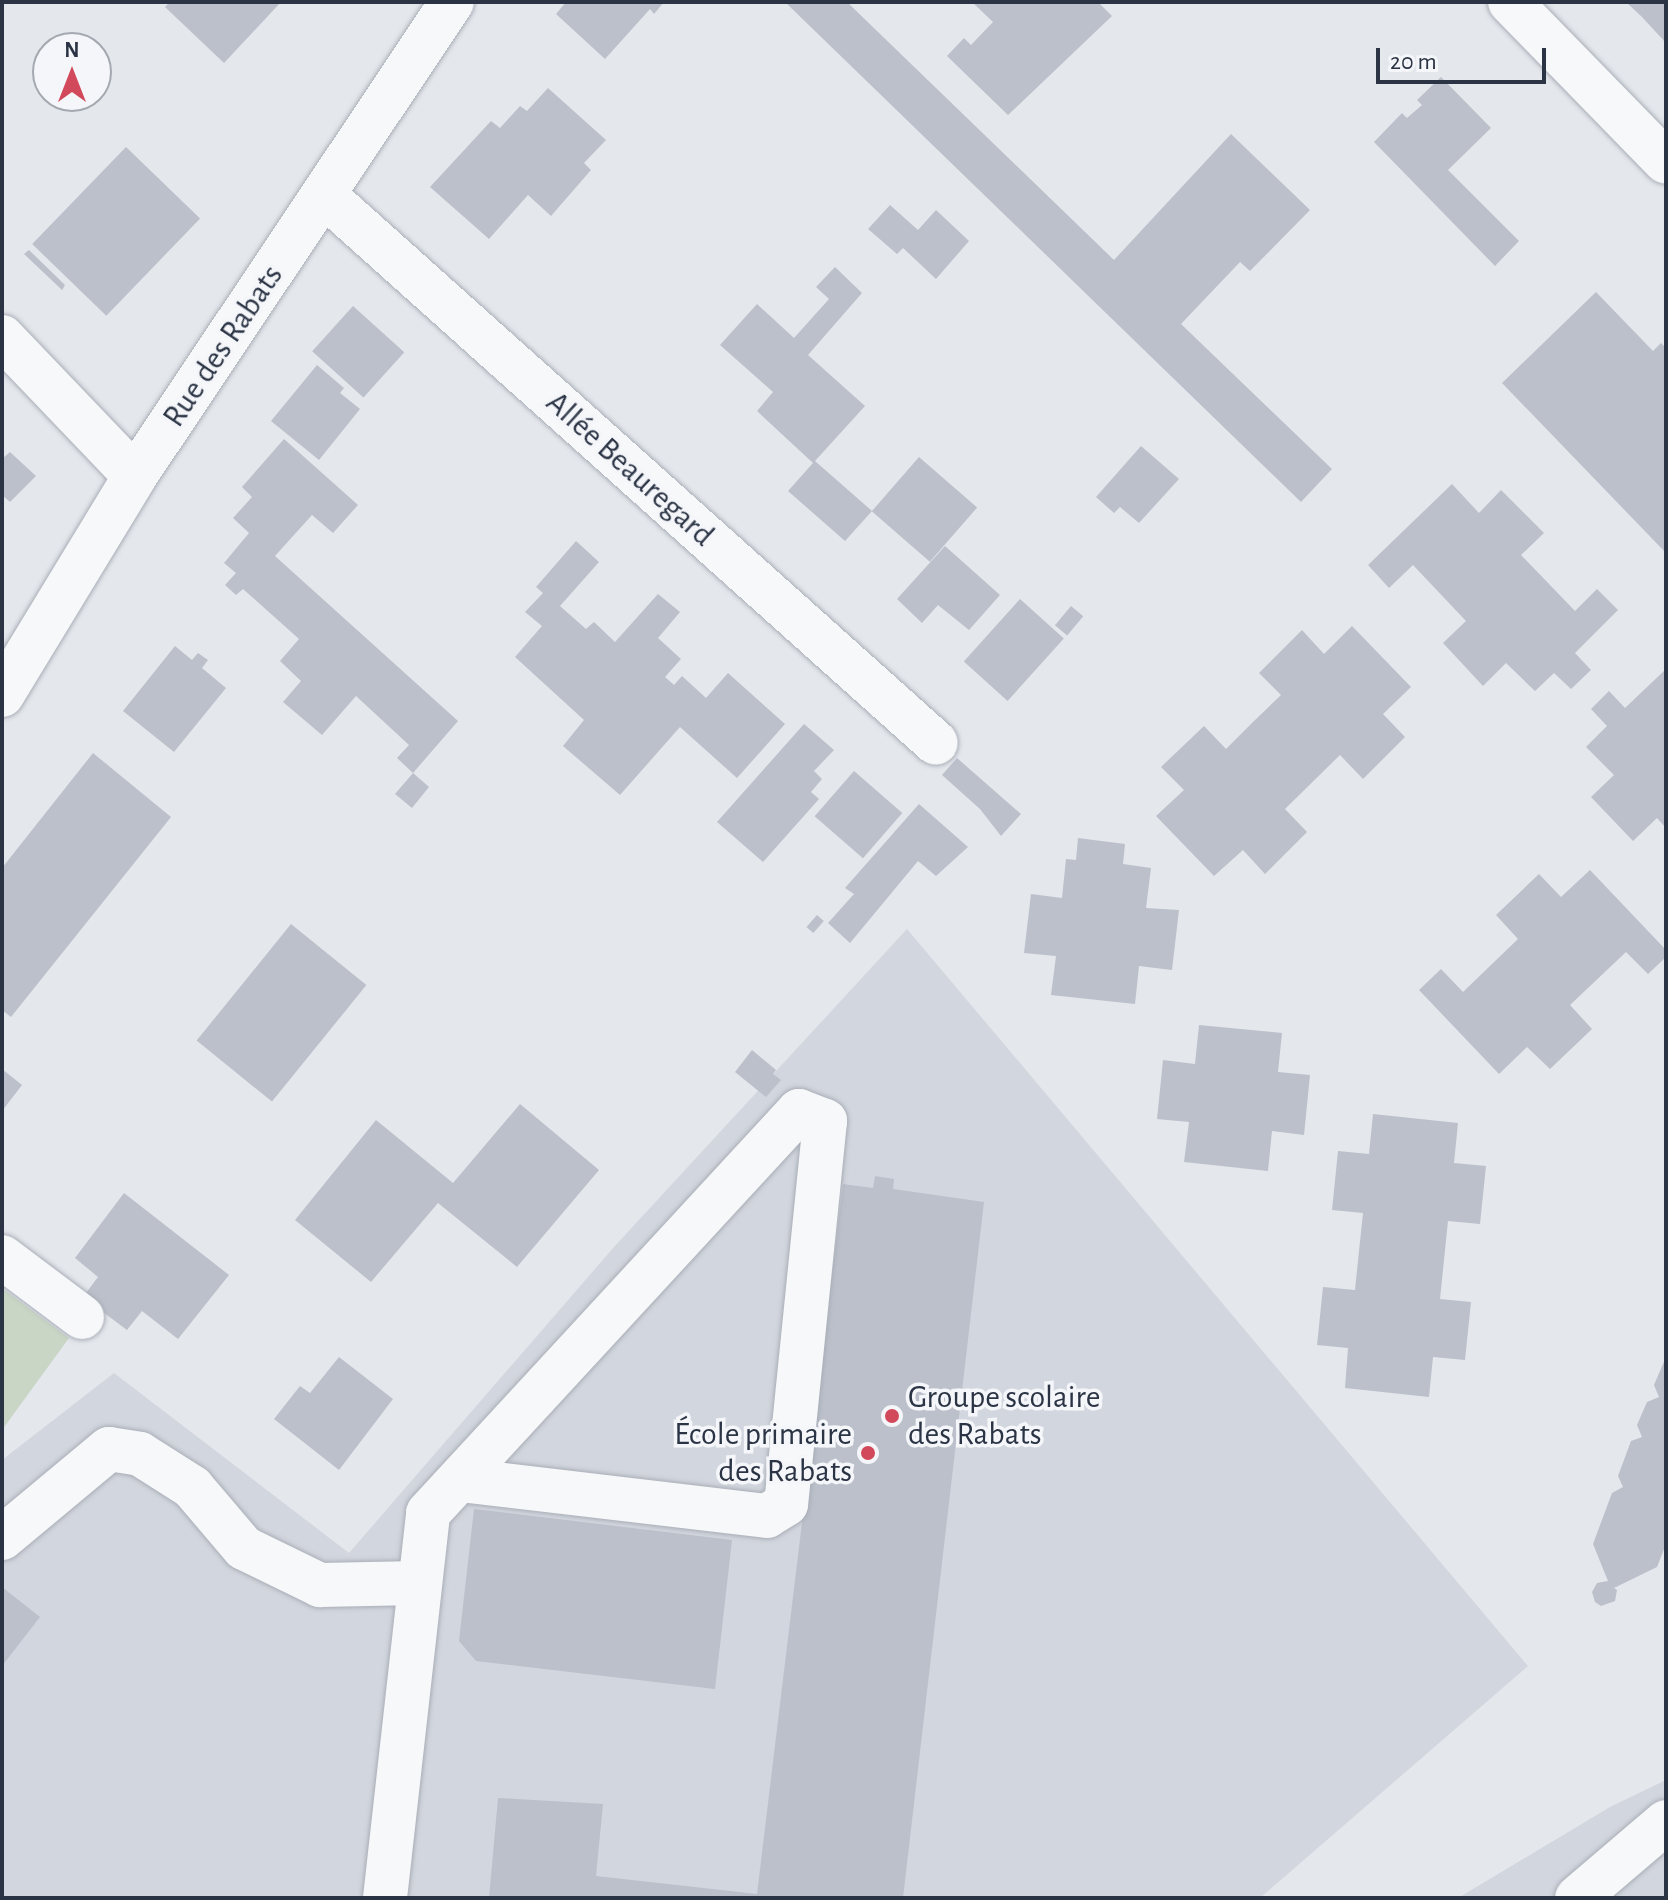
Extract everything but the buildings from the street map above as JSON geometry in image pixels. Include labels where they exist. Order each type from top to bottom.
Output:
[{"type":"street","name":"Rue des Rabats","points":[[2,695],[135,476],[452,2]]},
{"type":"street","points":[[1510,2],[1666,162]]},
{"type":"street","name":"Allée Beauregard","points":[[324,195],[936,743]]},
{"type":"street","points":[[2,337],[135,476]]},
{"type":"street","points":[[385,1898],[428,1513],[799,1111],[825,1121],[786,1504],[767,1516],[460,1480]]},
{"type":"street","points":[[2,1257],[82,1317]]},
{"type":"street","points":[[2,1538],[109,1449],[140,1454],[192,1487],[244,1548],[320,1585],[418,1583]]},
{"type":"street","points":[[1577,1898],[1666,1822]]},
{"type":"shaded area","name":"Groupe scolaire des Rabats","points":[[907,929],[1528,1666],[1260,1898],[2,1898],[2,1460],[114,1373],[349,1553],[614,1247]]},
{"type":"shaded area","points":[[1666,1780],[1666,1898],[1458,1898],[1610,1807]]},
{"type":"green space","points":[[2,1288],[69,1338],[2,1430]]},
{"type":"place","name":"Groupe scolaire des Rabats","points":[[892,1416]]},
{"type":"place","name":"École primaire des Rabats","points":[[868,1453]]}]
